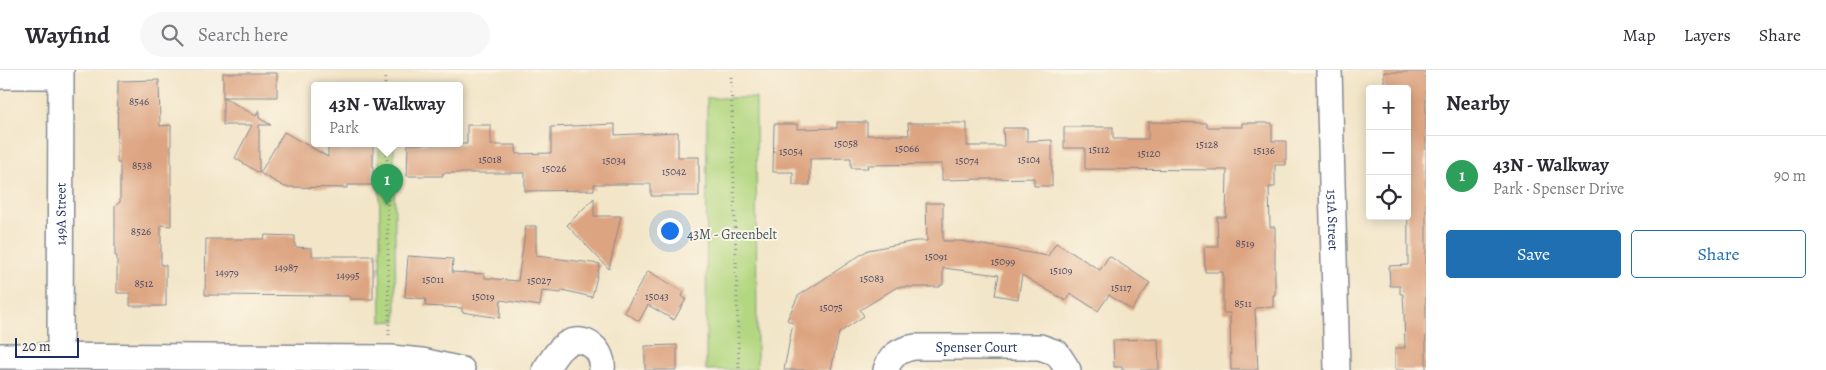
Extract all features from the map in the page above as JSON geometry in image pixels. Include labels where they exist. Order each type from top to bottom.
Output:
[{"type":"street","name":"151A Street","points":[[1329,70],[1337,370]]},
{"type":"street","points":[[0,76],[60,73]]},
{"type":"street","name":"149A Street","points":[[60,73],[60,356]]},
{"type":"street","points":[[545,370],[565,345],[579,342],[592,345],[598,351],[602,356],[602,370]]},
{"type":"street","name":"Spenser Court","points":[[886,370],[895,355],[900,351],[915,347],[1035,346],[1057,354],[1065,362],[1068,370]]},
{"type":"street","points":[[0,356],[391,358],[422,361],[462,370]]},
{"type":"path","points":[[731,76],[739,370]]},
{"type":"path","points":[[387,147],[390,341]]},
{"type":"green space","name":"43M - Greenbelt","points":[[707,98],[756,98],[757,370],[706,370]]},
{"type":"green space","points":[[379,147],[394,147],[396,321],[381,322]]},
{"type":"building","points":[[1384,72],[1426,72],[1426,370],[1395,370],[1395,348],[1405,348],[1403,294],[1400,294],[1400,286],[1390,286],[1389,266],[1408,265],[1408,220],[1411,220],[1411,85],[1384,85]]},
{"type":"building","points":[[223,73],[277,73],[277,97],[223,97]]},
{"type":"building","points":[[159,80],[160,126],[171,125],[171,226],[161,225],[161,265],[166,265],[166,306],[130,306],[130,293],[117,293],[117,256],[115,256],[115,206],[120,202],[120,163],[117,163],[118,81]]},
{"type":"building","points":[[223,97],[256,116],[259,110],[259,118],[271,125],[259,125],[259,173],[235,158],[252,125],[223,125]]},
{"type":"building","points":[[837,122],[867,122],[867,135],[909,135],[908,123],[967,123],[967,146],[1004,146],[1003,128],[1027,128],[1027,141],[1052,140],[1052,186],[1034,186],[1034,178],[942,180],[942,164],[867,165],[868,168],[851,168],[851,158],[810,159],[810,185],[793,185],[793,172],[773,172],[774,124],[797,124],[797,129],[837,128]]},
{"type":"building","points":[[1148,122],[1207,123],[1207,127],[1242,127],[1242,123],[1272,123],[1272,141],[1286,141],[1286,165],[1275,165],[1275,187],[1269,187],[1270,227],[1275,227],[1275,295],[1273,295],[1273,307],[1255,308],[1258,370],[1231,370],[1230,313],[1223,313],[1223,272],[1205,272],[1204,247],[1218,247],[1217,217],[1226,217],[1227,170],[1085,169],[1085,148],[1064,148],[1064,127],[1113,127],[1113,139],[1148,139]]},
{"type":"building","points":[[615,124],[615,135],[678,132],[678,157],[699,157],[699,196],[651,196],[651,184],[594,184],[594,190],[525,191],[525,173],[443,173],[443,176],[407,176],[408,147],[463,147],[463,144],[467,144],[467,125],[491,125],[491,145],[516,145],[516,154],[551,153],[551,127]]},
{"type":"building","points":[[284,132],[328,157],[328,147],[373,147],[373,185],[347,185],[347,188],[285,187],[260,173]]},
{"type":"building","points":[[594,198],[594,216],[621,216],[609,269],[567,225]]},
{"type":"building","points":[[926,203],[943,203],[943,241],[960,241],[1048,256],[1056,243],[1100,270],[1109,256],[1150,283],[1132,310],[1109,295],[1098,311],[1070,293],[1066,301],[1022,275],[1018,299],[995,295],[999,275],[943,268],[943,285],[940,285],[940,287],[897,287],[860,310],[864,316],[839,333],[831,370],[784,370],[793,323],[787,320],[798,296],[868,250],[915,241],[927,241]]},
{"type":"building","points":[[526,226],[536,226],[536,256],[600,264],[592,297],[562,290],[561,293],[542,291],[540,306],[501,300],[500,318],[462,312],[462,308],[425,306],[426,299],[405,297],[408,256],[453,259],[452,272],[485,274],[485,278],[518,281]]},
{"type":"building","points":[[265,235],[295,236],[295,247],[312,248],[312,256],[373,256],[373,299],[350,299],[350,296],[205,295],[206,239],[264,239]]},
{"type":"building","points":[[648,271],[684,292],[682,296],[686,299],[674,320],[648,305],[639,321],[624,312]]},
{"type":"building","points":[[1158,339],[1159,370],[1122,370],[1122,367],[1114,367],[1113,340]]},
{"type":"building","points":[[677,345],[677,370],[645,370],[645,346]]},
{"type":"place","name":"43N - Walkway","points":[[387,205]]}]
